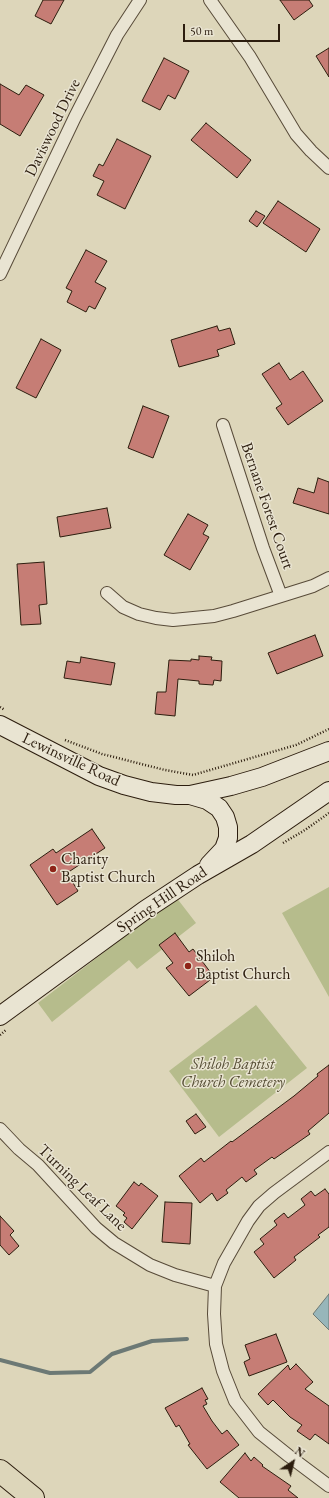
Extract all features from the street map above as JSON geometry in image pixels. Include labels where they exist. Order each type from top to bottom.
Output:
[{"type":"highway","points":[[0,1471],[33,1498]]},
{"type":"main road","name":"Lewinsville Road","points":[[3,718],[105,779],[124,786],[151,792],[190,795],[231,786],[262,777],[329,751]]},
{"type":"main road","name":"Spring Hill Road","points":[[4,1022],[145,910],[198,875],[252,844],[329,791]]},
{"type":"main road","points":[[190,795],[207,800],[219,808],[225,817],[228,827],[228,838],[224,849],[198,875]]},
{"type":"street","name":"Daviswood Drive","points":[[0,274],[85,97],[117,35],[140,0]]},
{"type":"street","points":[[210,0],[250,57],[296,134],[329,168]]},
{"type":"street","name":"Bernane Forest Court","points":[[223,425],[263,548],[281,596]]},
{"type":"street","points":[[107,593],[123,607],[139,614],[173,620],[214,616],[313,586],[329,578]]},
{"type":"street","name":"Turning Leaf Lane","points":[[0,1129],[19,1149],[38,1165],[96,1228],[114,1243],[150,1265],[175,1275],[216,1286]]},
{"type":"street","points":[[329,1152],[274,1193],[259,1206],[248,1221],[224,1263],[216,1286],[214,1314],[216,1344],[223,1371],[235,1401],[259,1432],[329,1486]]},
{"type":"path","points":[[0,707],[3,718]]},
{"type":"path","points":[[60,738],[102,754],[165,770],[193,775],[296,745],[329,729]]},
{"type":"path","points":[[282,843],[305,830],[329,813]]},
{"type":"path","points":[[0,1035],[4,1022]]},
{"type":"green space","points":[[329,887],[329,997],[282,913]]},
{"type":"green space","points":[[176,897],[196,923],[137,969],[129,960],[52,1022],[38,1003]]},
{"type":"green space","name":"Shiloh Baptist Church Cemetery","points":[[256,1005],[307,1068],[219,1137],[169,1071]]},
{"type":"water","points":[[329,1294],[329,1330],[313,1314]]},
{"type":"building","points":[[43,0],[64,0],[51,24],[35,16]]},
{"type":"building","points":[[280,0],[309,0],[313,6],[294,20]]},
{"type":"building","points":[[329,48],[329,77],[316,56]]},
{"type":"building","points":[[164,58],[189,71],[175,99],[168,95],[160,110],[142,101]]},
{"type":"building","points":[[0,84],[19,95],[26,85],[44,95],[20,136],[0,124]]},
{"type":"building","points":[[206,123],[251,160],[237,178],[191,140]]},
{"type":"building","points":[[117,139],[151,156],[125,209],[97,195],[104,181],[93,176],[99,164],[103,166]]},
{"type":"building","points":[[278,201],[320,229],[306,252],[263,223]]},
{"type":"building","points":[[256,211],[265,216],[257,227],[249,221]]},
{"type":"building","points":[[86,250],[107,261],[95,282],[106,288],[95,309],[89,306],[86,312],[67,302],[72,291],[66,288]]},
{"type":"building","points":[[217,326],[219,331],[230,328],[235,344],[217,350],[219,356],[179,367],[171,340]]},
{"type":"building","points":[[41,339],[61,350],[36,398],[16,388]]},
{"type":"building","points":[[279,363],[290,380],[303,371],[323,401],[288,425],[276,408],[282,404],[262,374]]},
{"type":"building","points":[[143,406],[169,416],[153,458],[128,448]]},
{"type":"building","points":[[318,478],[329,482],[329,514],[293,503],[298,488],[314,493]]},
{"type":"building","points":[[107,508],[111,528],[60,537],[57,517]]},
{"type":"building","points":[[188,514],[208,525],[203,534],[209,537],[190,570],[164,555]]},
{"type":"building","points":[[44,562],[47,604],[39,605],[41,624],[21,625],[17,564]]},
{"type":"building","points":[[315,635],[323,656],[277,674],[268,653]]},
{"type":"building","points":[[199,656],[212,657],[211,660],[222,661],[221,681],[214,680],[213,685],[199,684],[199,681],[178,679],[175,716],[155,714],[157,692],[166,692],[169,660],[199,660]]},
{"type":"building","points":[[81,657],[115,663],[111,685],[64,678],[67,661],[80,663]]},
{"type":"building","name":"Charity Baptist Church","points":[[92,829],[105,848],[67,873],[78,891],[57,905],[30,865],[53,849],[56,853]]},
{"type":"building","name":"Shiloh Baptist Church","points":[[175,933],[189,952],[193,949],[214,977],[189,996],[166,968],[173,963],[159,945]]},
{"type":"building","points":[[329,1065],[329,1113],[308,1131],[310,1134],[274,1159],[272,1157],[254,1170],[257,1174],[246,1182],[242,1177],[226,1190],[228,1193],[217,1201],[212,1193],[200,1203],[179,1176],[201,1158],[204,1162],[231,1141],[232,1142],[294,1096],[318,1076],[317,1074]]},
{"type":"building","points":[[196,1114],[206,1127],[195,1134],[186,1121]]},
{"type":"building","points":[[134,1182],[139,1186],[141,1183],[158,1196],[132,1229],[124,1222],[127,1218],[123,1215],[125,1213],[116,1206]]},
{"type":"building","points":[[325,1189],[329,1194],[329,1227],[318,1235],[320,1237],[294,1257],[296,1260],[274,1278],[254,1252],[264,1244],[260,1239],[277,1225],[274,1221],[284,1213],[288,1218],[305,1205],[301,1199],[311,1191],[315,1196]]},
{"type":"building","points":[[165,1202],[192,1203],[190,1244],[162,1242]]},
{"type":"building","points":[[0,1216],[14,1231],[10,1235],[19,1246],[9,1255],[0,1245]]},
{"type":"building","points":[[276,1334],[287,1362],[249,1376],[244,1362],[250,1359],[245,1345]]},
{"type":"building","points":[[296,1364],[313,1382],[305,1389],[329,1406],[329,1444],[315,1434],[310,1440],[297,1431],[302,1425],[290,1417],[273,1400],[268,1405],[258,1394],[288,1365],[290,1370]]},
{"type":"building","points":[[202,1388],[208,1399],[205,1400],[207,1404],[203,1406],[212,1421],[222,1434],[227,1430],[239,1445],[207,1469],[188,1445],[190,1444],[179,1425],[176,1427],[165,1408]]},
{"type":"building","points":[[245,1453],[251,1461],[254,1457],[263,1465],[262,1466],[291,1486],[288,1490],[298,1498],[239,1498],[220,1482]]},
{"type":"waterway","points":[[0,1360],[50,1373],[90,1372],[112,1354],[152,1341],[187,1339]]},
{"type":"place","name":"Charity Baptist Church","points":[[53,869]]},
{"type":"place","name":"Shiloh Baptist Church","points":[[188,966]]}]
